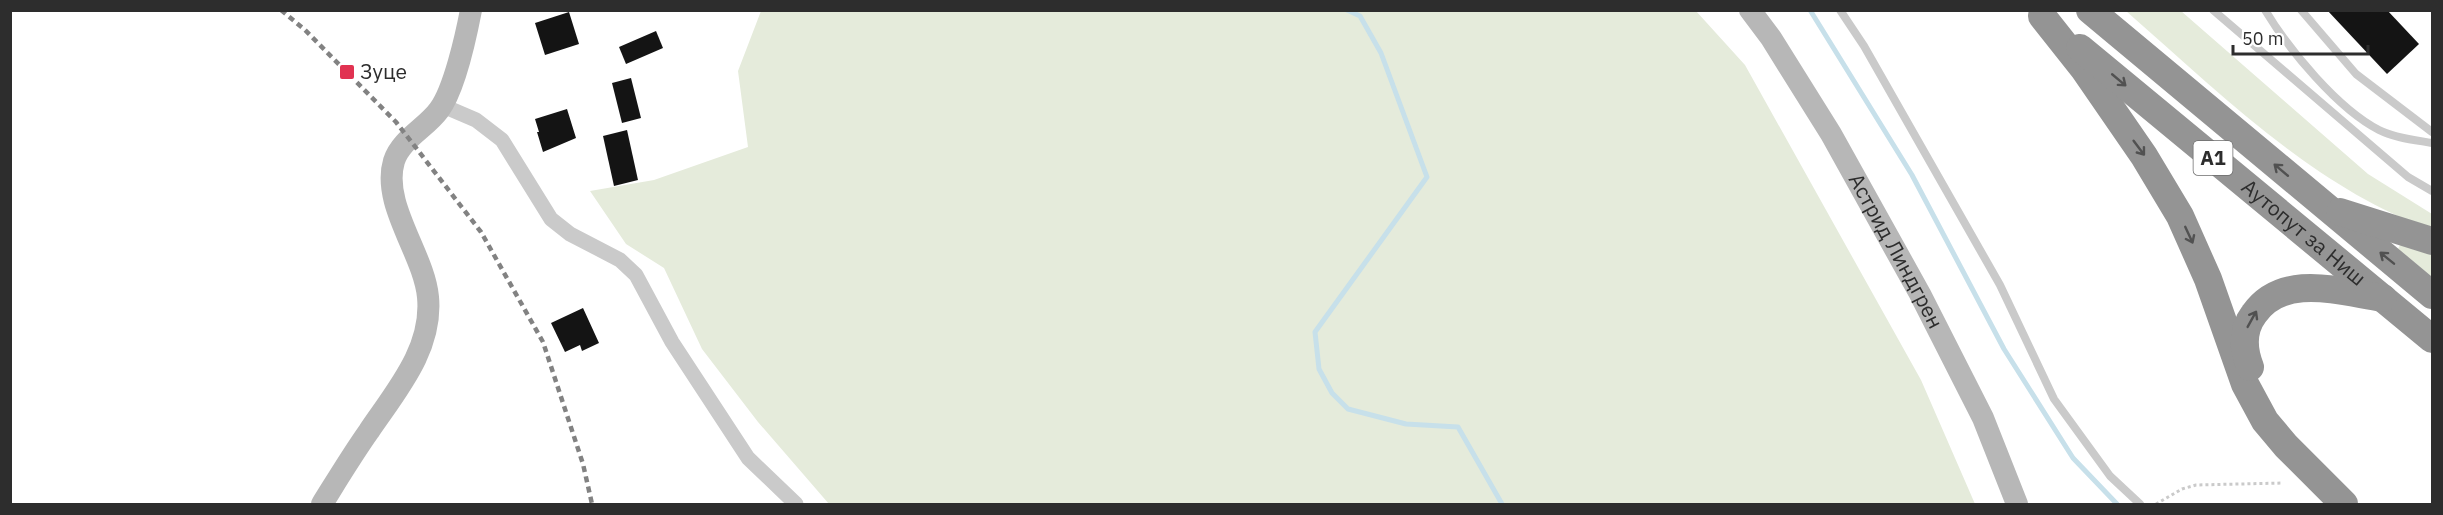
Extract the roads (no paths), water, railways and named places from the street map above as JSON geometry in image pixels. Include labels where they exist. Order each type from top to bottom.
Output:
[{"type":"highway","name":"Аутопут за Ниш","points":[[2090,10],[2433,295]]},
{"type":"highway","name":"Аутопут за Ниш","points":[[2039,13],[2433,339]]},
{"type":"highway","points":[[2039,13],[2084,69],[2144,156],[2180,216],[2208,279],[2245,384],[2265,421],[2286,446],[2344,504]]},
{"type":"highway","points":[[2325,207],[2433,241]]},
{"type":"highway","points":[[2358,504],[2297,437],[2265,397],[2247,359],[2245,340],[2250,320],[2257,309],[2269,299],[2287,290],[2310,287],[2384,298]]},
{"type":"street","points":[[322,504],[405,378],[420,349],[426,331],[428,295],[397,207],[392,172],[399,152],[441,108],[451,82],[471,10]]},
{"type":"street","name":"Астрид Линдгрен","points":[[1750,10],[1771,38],[1831,134],[1920,294],[1983,418],[2017,504]]},
{"type":"street","points":[[441,108],[448,108],[488,128],[502,140],[551,219],[570,234],[620,260],[636,275],[672,342],[748,458],[796,504]]},
{"type":"lane","points":[[1840,10],[1864,46],[2000,285],[2054,399],[2110,476],[2140,504]]},
{"type":"lane","points":[[2213,10],[2408,177],[2433,191]]},
{"type":"lane","points":[[2265,10],[2314,75],[2336,99],[2379,130],[2433,143]]},
{"type":"lane","points":[[2301,10],[2356,74],[2433,132]]},
{"type":"waterway","points":[[1347,10],[1360,16],[1381,53],[1427,177],[1315,332],[1319,369],[1332,393],[1348,409],[1406,424],[1458,427],[1502,504]]},
{"type":"waterway","points":[[1810,10],[1912,175],[2004,349],[2073,458],[2117,504]]},
{"type":"railway","points":[[281,10],[305,30],[396,122],[481,232],[543,342],[583,464],[592,504]]},
{"type":"place","name":"Зуце","points":[[347,72]]}]
